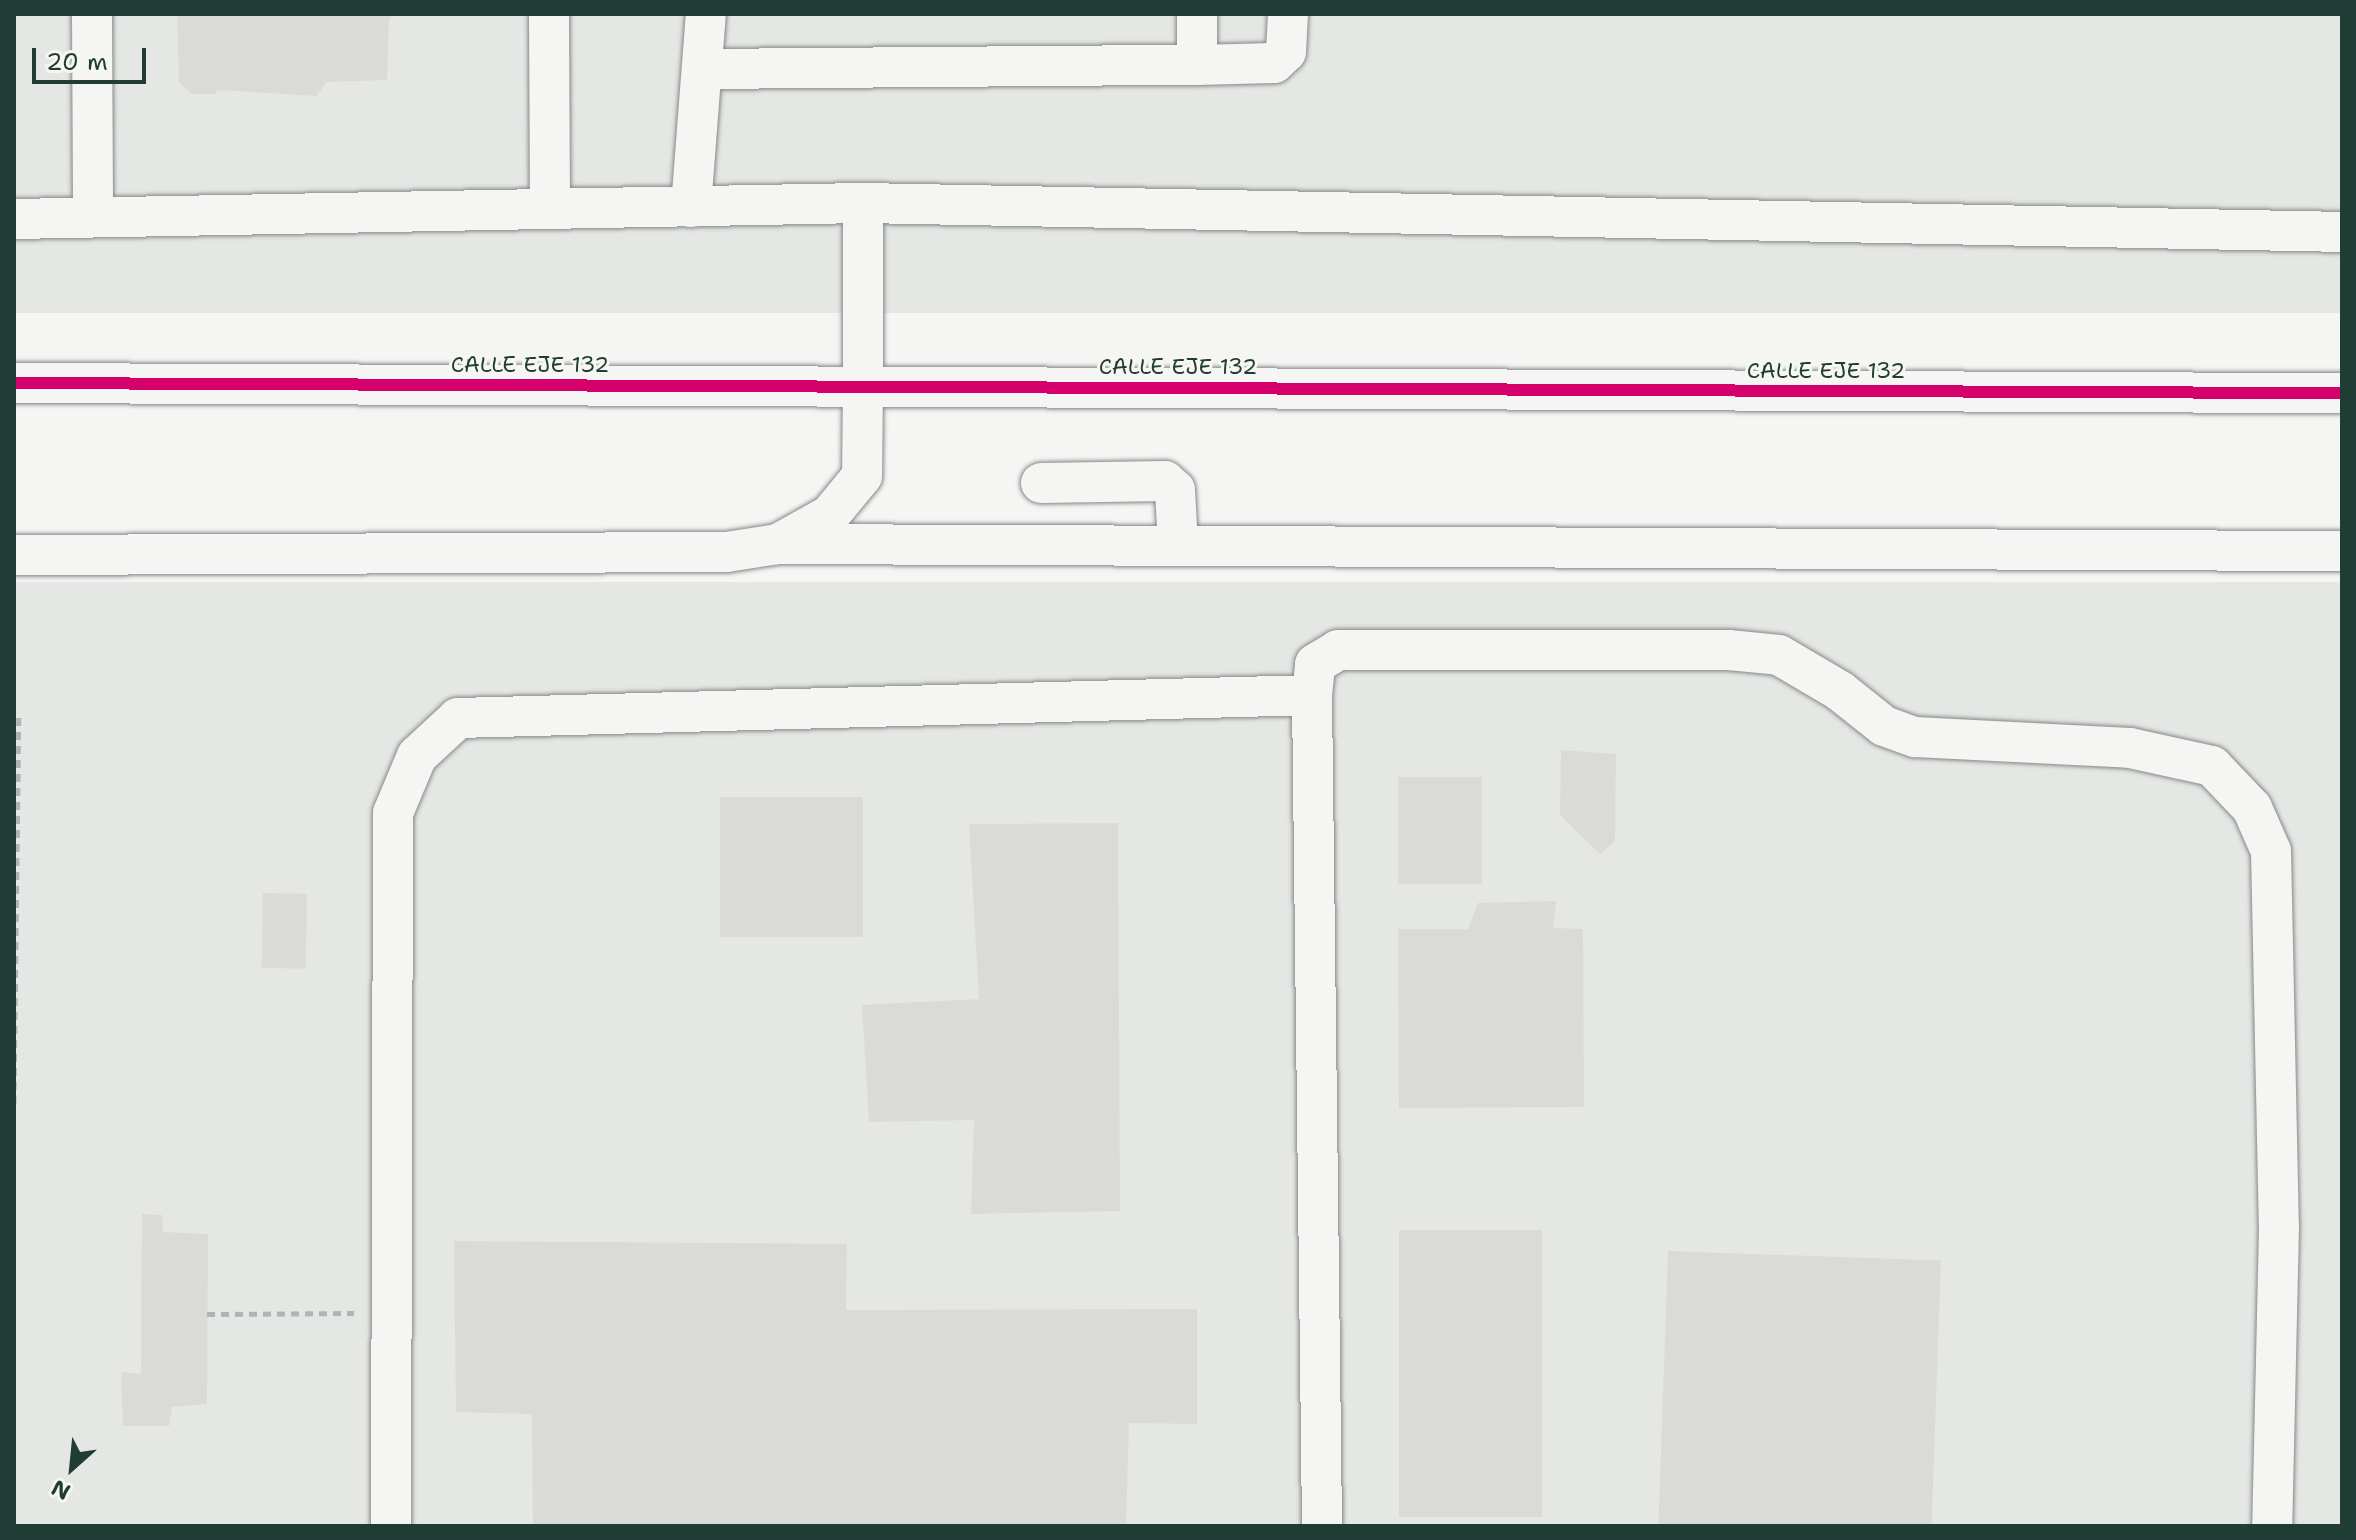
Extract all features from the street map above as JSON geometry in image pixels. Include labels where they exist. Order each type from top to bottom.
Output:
[{"type":"street","points":[[92,14],[93,217]]},
{"type":"street","points":[[549,14],[550,209]]},
{"type":"street","points":[[691,207],[706,14]]},
{"type":"street","points":[[1197,14],[1197,65]]},
{"type":"street","points":[[702,69],[1274,63],[1286,52],[1288,14]]},
{"type":"street","points":[[14,219],[863,203],[2342,232]]},
{"type":"street","points":[[778,544],[830,515],[862,476],[863,203]]},
{"type":"street","name":"CALLE EJE 132","points":[[14,383],[2342,393]]},
{"type":"street","points":[[1041,483],[1165,481],[1175,490],[1178,546]]},
{"type":"street","points":[[14,555],[727,552],[778,544],[2342,551]]},
{"type":"street","points":[[1322,1526],[1312,695],[1315,664],[1338,650],[1729,650],[1779,655],[1840,691],[1884,726],[1915,737],[2130,748],[2212,766],[2252,808],[2271,851],[2279,1227],[2272,1526]]},
{"type":"street","points":[[391,1526],[393,813],[417,756],[458,718],[1312,695]]},
{"type":"path","points":[[14,1103],[19,712]]},
{"type":"path","points":[[207,1314],[361,1313]]},
{"type":"shaded area","points":[[14,14],[2342,14],[2342,313],[14,313]]},
{"type":"shaded area","points":[[14,582],[2342,582],[2342,1526],[14,1526]]},
{"type":"shaded area","points":[[14,691],[304,714],[322,1222],[87,1186],[35,1111],[14,1112]]},
{"type":"shaded area","points":[[97,1447],[242,1447],[233,1526],[27,1526],[26,1458]]},
{"type":"building","points":[[177,14],[393,14],[389,20],[387,80],[327,82],[316,96],[218,90],[214,94],[192,94],[179,82]]},
{"type":"building","points":[[1561,750],[1616,754],[1615,841],[1600,854],[1560,815]]},
{"type":"building","points":[[1398,777],[1482,777],[1482,884],[1398,884]]},
{"type":"building","points":[[720,797],[863,797],[863,937],[720,937]]},
{"type":"building","points":[[1118,823],[1120,1211],[971,1214],[974,1120],[869,1122],[862,1005],[979,999],[969,824]]},
{"type":"building","points":[[263,893],[307,894],[306,969],[262,968]]},
{"type":"building","points":[[1556,901],[1553,928],[1583,929],[1584,1107],[1399,1108],[1398,929],[1468,929],[1478,903]]},
{"type":"building","points":[[142,1214],[162,1215],[163,1232],[208,1234],[207,1404],[172,1407],[169,1426],[123,1426],[121,1372],[141,1374]]},
{"type":"building","points":[[1399,1230],[1542,1230],[1542,1517],[1399,1517]]},
{"type":"building","points":[[454,1241],[847,1244],[846,1310],[1197,1309],[1197,1424],[1129,1423],[1126,1526],[533,1526],[532,1414],[456,1412]]},
{"type":"building","points":[[1668,1251],[1941,1261],[1932,1526],[1658,1526]]},
{"type":"cycle path","points":[[14,383],[2342,393]]}]
